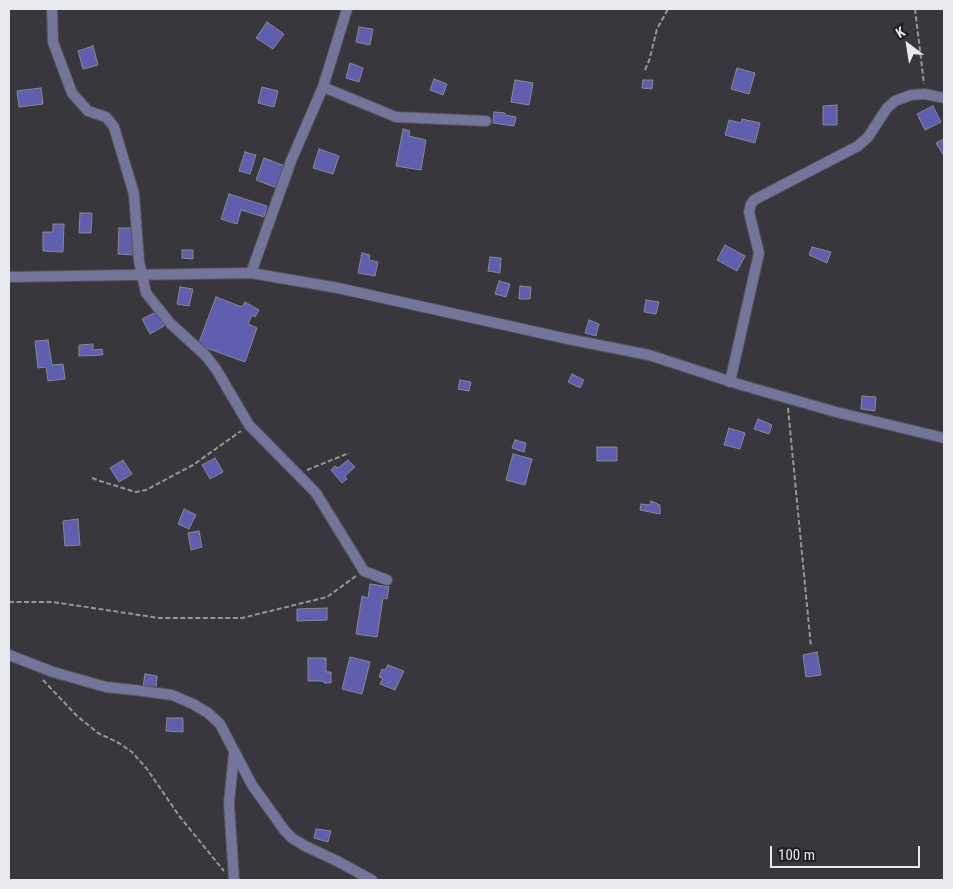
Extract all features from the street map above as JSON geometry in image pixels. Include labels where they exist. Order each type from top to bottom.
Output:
[{"type":"street","points":[[52,9],[53,42],[72,94],[88,111],[106,117],[114,127],[134,194],[139,261],[146,293],[170,323],[216,369],[249,425],[316,493],[364,570],[387,580]]},
{"type":"street","points":[[251,273],[291,161],[323,87],[347,9]]},
{"type":"street","points":[[323,87],[396,116],[486,121]]},
{"type":"street","points":[[730,382],[759,253],[749,212],[754,200],[858,146],[868,137],[887,108],[896,101],[925,94],[944,98]]},
{"type":"street","points":[[9,277],[251,273],[338,288],[649,355],[730,382],[836,412],[944,438]]},
{"type":"street","points":[[9,654],[54,672],[106,688],[172,695],[208,713],[220,724],[252,785],[292,838],[372,880]]},
{"type":"street","points":[[234,752],[229,803],[234,880]]},
{"type":"path","points":[[645,70],[657,29],[668,9]]},
{"type":"path","points":[[915,9],[925,94]]},
{"type":"path","points":[[787,398],[811,647]]},
{"type":"path","points":[[92,478],[136,492],[146,490],[193,464],[249,425]]},
{"type":"path","points":[[298,474],[349,453]]},
{"type":"path","points":[[9,602],[53,602],[159,618],[242,618],[327,597],[364,570]]},
{"type":"path","points":[[41,678],[77,716],[98,733],[119,743],[132,752],[180,817],[225,873]]},
{"type":"building","points":[[267,22],[284,34],[273,49],[256,38]]},
{"type":"building","points":[[359,27],[373,29],[370,45],[356,42]]},
{"type":"building","points":[[93,46],[98,65],[83,69],[78,51]]},
{"type":"building","points":[[350,63],[363,68],[359,82],[346,78]]},
{"type":"building","points":[[737,68],[755,73],[749,94],[731,89]]},
{"type":"building","points":[[434,79],[447,84],[443,95],[430,90]]},
{"type":"building","points":[[515,80],[533,83],[529,105],[511,102]]},
{"type":"building","points":[[643,80],[653,80],[652,89],[642,88]]},
{"type":"building","points":[[262,87],[278,91],[274,107],[258,103]]},
{"type":"building","points":[[41,88],[43,104],[19,107],[17,91]]},
{"type":"building","points":[[837,105],[837,125],[823,125],[823,106]]},
{"type":"building","points":[[933,106],[941,122],[925,130],[917,114]]},
{"type":"building","points":[[494,112],[516,117],[514,126],[493,123]]},
{"type":"building","points":[[742,119],[760,123],[755,143],[725,135],[729,120],[741,123]]},
{"type":"building","points":[[403,129],[410,131],[409,136],[426,140],[421,170],[396,166]]},
{"type":"building","points":[[944,139],[944,156],[936,143]]},
{"type":"building","points":[[319,149],[339,156],[333,174],[313,168]]},
{"type":"building","points":[[245,152],[256,155],[250,174],[239,171]]},
{"type":"building","points":[[264,158],[285,166],[277,188],[256,180]]},
{"type":"building","points":[[229,194],[267,206],[264,217],[241,210],[237,224],[221,219]]},
{"type":"building","points":[[80,213],[92,213],[91,233],[79,233]]},
{"type":"building","points":[[53,224],[64,224],[63,252],[43,251],[43,232],[53,232]]},
{"type":"building","points":[[119,228],[135,228],[133,255],[118,254]]},
{"type":"building","points":[[725,245],[745,256],[737,271],[717,260]]},
{"type":"building","points":[[812,247],[831,252],[827,263],[809,255]]},
{"type":"building","points":[[182,250],[193,250],[193,259],[182,258]]},
{"type":"building","points":[[362,253],[370,255],[369,260],[378,262],[375,276],[358,273]]},
{"type":"building","points":[[490,257],[501,258],[500,273],[488,271]]},
{"type":"building","points":[[499,281],[510,284],[506,297],[495,294]]},
{"type":"building","points":[[520,286],[531,287],[530,299],[519,299]]},
{"type":"building","points":[[180,287],[193,289],[189,306],[177,304]]},
{"type":"building","points":[[216,297],[242,307],[245,302],[259,310],[255,317],[252,315],[248,324],[257,328],[245,362],[198,345]]},
{"type":"building","points":[[646,300],[659,302],[656,314],[644,312]]},
{"type":"building","points":[[156,312],[164,326],[150,334],[142,319]]},
{"type":"building","points":[[589,320],[599,324],[596,336],[585,333]]},
{"type":"building","points":[[48,340],[52,365],[63,364],[65,379],[48,381],[46,367],[38,368],[35,341]]},
{"type":"building","points":[[93,344],[93,350],[102,349],[103,355],[79,356],[79,345]]},
{"type":"building","points":[[572,374],[584,380],[580,388],[568,382]]},
{"type":"building","points":[[460,380],[471,382],[469,391],[458,389]]},
{"type":"building","points":[[862,396],[876,397],[875,411],[861,409]]},
{"type":"building","points":[[758,419],[772,425],[769,434],[754,429]]},
{"type":"building","points":[[729,428],[745,433],[740,449],[724,445]]},
{"type":"building","points":[[515,440],[526,443],[524,452],[512,448]]},
{"type":"building","points":[[597,447],[617,447],[617,461],[597,461]]},
{"type":"building","points":[[513,454],[532,459],[525,485],[506,480]]},
{"type":"building","points":[[215,458],[223,472],[210,479],[202,465]]},
{"type":"building","points":[[123,460],[132,474],[119,482],[110,468]]},
{"type":"building","points":[[348,460],[355,467],[345,476],[347,479],[342,483],[331,470],[335,466],[338,468]]},
{"type":"building","points":[[651,501],[660,505],[660,514],[640,510],[641,504],[650,505]]},
{"type":"building","points":[[184,509],[196,515],[189,529],[178,524]]},
{"type":"building","points":[[78,519],[80,545],[65,546],[63,521]]},
{"type":"building","points":[[199,531],[202,547],[191,550],[188,533]]},
{"type":"building","points":[[370,584],[389,587],[387,599],[383,598],[377,637],[356,634],[362,596],[368,598]]},
{"type":"building","points":[[327,608],[327,620],[297,621],[297,609]]},
{"type":"building","points":[[817,652],[821,675],[806,677],[803,655]]},
{"type":"building","points":[[350,657],[370,662],[362,694],[342,689]]},
{"type":"building","points":[[308,658],[326,658],[326,672],[331,672],[331,683],[308,681]]},
{"type":"building","points":[[388,665],[404,671],[395,690],[380,684],[383,678],[379,677],[382,669],[385,670]]},
{"type":"building","points":[[145,674],[157,676],[156,688],[143,687]]},
{"type":"building","points":[[167,718],[183,718],[183,732],[166,731]]},
{"type":"building","points":[[316,829],[331,831],[328,842],[314,838]]}]
